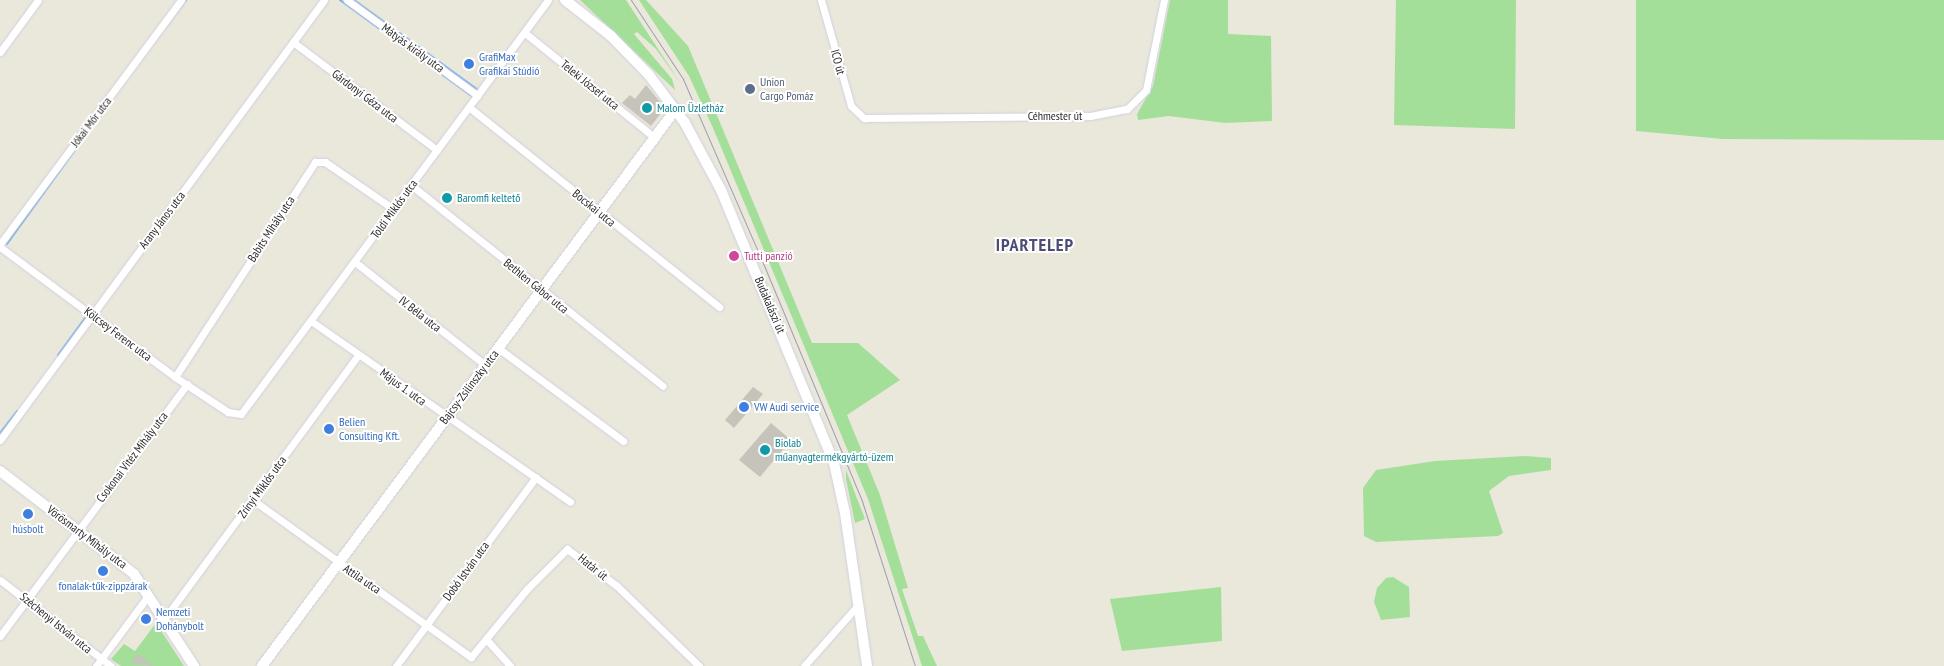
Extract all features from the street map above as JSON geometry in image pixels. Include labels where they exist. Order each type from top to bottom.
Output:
[{"type":"street","points":[[0,52],[38,0]]},
{"type":"street","name":"Jókai Mór utca","points":[[0,246],[181,0]]},
{"type":"street","name":"Arany János utca","points":[[0,440],[324,0]]},
{"type":"street","name":"Mátyás király utca","points":[[347,0],[478,96]]},
{"type":"street","name":"Toldi Miklós utca","points":[[239,415],[395,210],[411,185],[470,108],[548,0]]},
{"type":"street","name":"Budakalászi út","points":[[565,0],[629,54],[676,109],[721,190],[823,432],[842,494],[867,666]]},
{"type":"street","name":"ICO út","points":[[821,0],[850,106],[864,118]]},
{"type":"street","name":"Céhmester út","points":[[864,118],[1090,116],[1127,109],[1146,90],[1164,0]]},
{"type":"street","name":"Teleki József utca","points":[[525,33],[654,137]]},
{"type":"street","name":"Gárdonyi Géza utca","points":[[293,42],[437,150]]},
{"type":"street","name":"Bocskai utca","points":[[470,108],[719,306]]},
{"type":"street","name":"Bajcsy-Zsilinszky utca","points":[[262,666],[676,109]]},
{"type":"street","name":"Babits Mihály utca","points":[[176,377],[315,162],[326,162],[395,210]]},
{"type":"street","name":"Bethlen Gábor utca","points":[[411,185],[541,291],[663,386]]},
{"type":"street","name":"Kölcsey Ferenc utca","points":[[0,246],[176,377],[239,415]]},
{"type":"street","name":"IV. Béla utca","points":[[354,262],[485,365]]},
{"type":"street","name":"Május 1. utca","points":[[311,321],[446,418],[536,476],[570,502]]},
{"type":"street","points":[[498,348],[623,442]]},
{"type":"street","name":"Zrínyi Miklós utca","points":[[165,618],[358,355]]},
{"type":"street","name":"Csokonai Vitéz Mihály utca","points":[[0,636],[187,384]]},
{"type":"street","name":"Vörösmarty Mihály utca","points":[[0,471],[122,561],[165,618],[194,666]]},
{"type":"street","name":"Dobó István utca","points":[[396,666],[536,476]]},
{"type":"street","name":"Attila utca","points":[[253,500],[338,564],[428,624],[471,657]]},
{"type":"street","name":"Határ út","points":[[471,657],[545,569],[567,550],[616,586],[699,666]]},
{"type":"street","name":"Széchenyi István utca","points":[[0,580],[28,599],[98,663],[111,666]]},
{"type":"street","points":[[98,663],[148,596]]},
{"type":"street","points":[[804,666],[858,604]]},
{"type":"street","points":[[486,639],[510,666]]},
{"type":"green space","points":[[580,0],[626,0],[679,81],[656,49],[637,32],[634,34],[672,79],[675,90]]},
{"type":"green space","points":[[639,0],[646,0],[688,46],[812,343],[858,343],[900,380],[847,415],[880,495],[908,588],[902,589],[918,636],[923,636],[937,666],[922,666],[868,499],[713,128],[689,76]]},
{"type":"green space","points":[[1170,0],[1228,0],[1228,34],[1271,36],[1272,121],[1225,123],[1169,116],[1138,120],[1137,114],[1153,86]]},
{"type":"green space","points":[[1396,0],[1516,0],[1515,129],[1394,125]]},
{"type":"green space","points":[[1636,0],[1944,0],[1944,140],[1723,139],[1636,131]]},
{"type":"green space","points":[[1525,456],[1551,458],[1551,470],[1509,476],[1489,491],[1503,533],[1498,536],[1376,542],[1364,536],[1363,488],[1376,470],[1435,461]]},
{"type":"green space","points":[[846,470],[865,519],[855,523],[846,479]]},
{"type":"green space","points":[[1393,577],[1409,587],[1410,617],[1381,620],[1374,602],[1377,588],[1386,578]]},
{"type":"green space","points":[[1221,587],[1222,641],[1122,651],[1110,599]]},
{"type":"green space","points":[[156,623],[184,666],[121,666],[111,659],[124,644],[135,651]]},
{"type":"building","name":"Malom Üzletház","points":[[646,85],[665,108],[651,126],[622,103],[630,95],[635,99]]},
{"type":"building","name":"VW Audi service","points":[[753,387],[763,394],[734,428],[725,420]]},
{"type":"building","name":"Biolab műanyagtermékgyártó-üzem","points":[[771,423],[791,440],[760,477],[739,460]]},
{"type":"building","points":[[138,654],[154,666],[131,663]]},
{"type":"waterway","points":[[136,66],[186,0]]},
{"type":"waterway","points":[[340,0],[473,97]]},
{"type":"waterway","points":[[354,0],[478,90]]},
{"type":"waterway","points":[[7,244],[121,86]]},
{"type":"waterway","points":[[58,355],[88,314]]},
{"type":"waterway","points":[[0,433],[17,411]]},
{"type":"tram line","points":[[631,0],[683,79],[763,263],[862,501],[915,666]]},
{"type":"place","name":"GrafiMax Grafikai Stúdió","points":[[469,64]]},
{"type":"place","name":"Union Cargo Pomáz","points":[[750,89]]},
{"type":"place","name":"Malom Üzletház","points":[[647,108]]},
{"type":"place","name":"Baromfi keltető","points":[[447,198]]},
{"type":"place","name":"Tutti panzió","points":[[734,256]]},
{"type":"place","name":"VW Audi service","points":[[744,407]]},
{"type":"place","name":"Belien Consulting Kft.","points":[[329,429]]},
{"type":"place","name":"Biolab műanyagtermékgyártó-üzem","points":[[765,450]]},
{"type":"place","name":"húsbolt","points":[[28,514]]},
{"type":"place","name":"fonalak-tűk-zippzárak","points":[[103,571]]},
{"type":"place","name":"Nemzeti Dohánybolt","points":[[146,619]]},
{"type":"district","name":"IPARTELEP","points":[[1035,245]]}]
